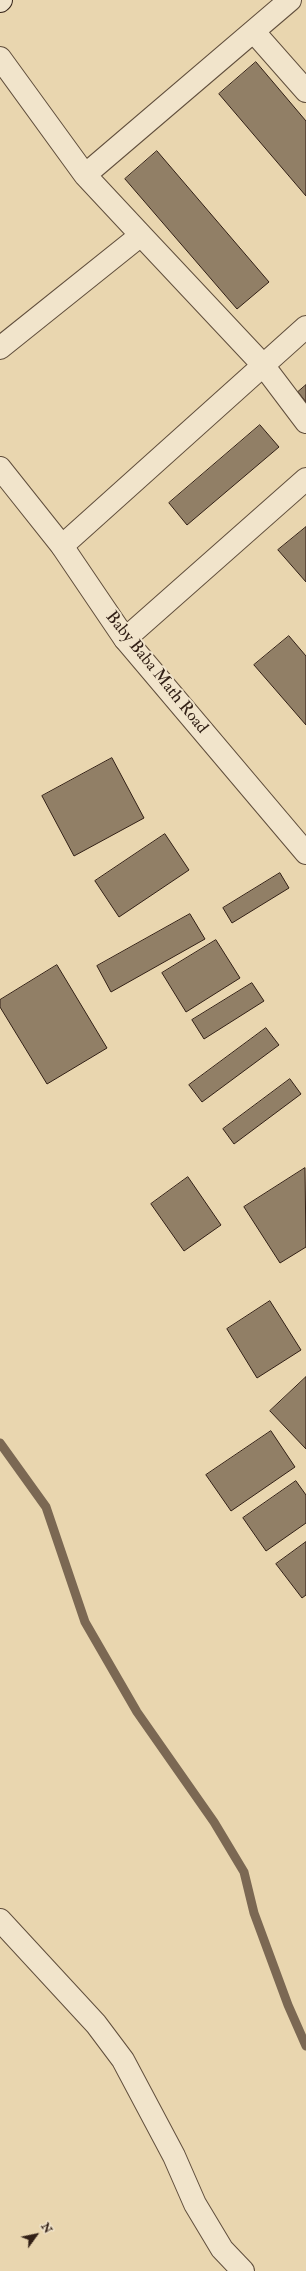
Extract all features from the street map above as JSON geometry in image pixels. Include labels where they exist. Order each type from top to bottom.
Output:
[{"type":"street","points":[[85,175],[290,0]]},
{"type":"street","points":[[254,32],[306,91]]},
{"type":"street","points":[[0,58],[85,175],[263,365],[306,422]]},
{"type":"street","points":[[0,348],[141,235]]},
{"type":"street","points":[[62,546],[306,327]]},
{"type":"street","name":"Baby Baba Math Road","points":[[0,468],[62,546],[125,639],[306,853]]},
{"type":"street","points":[[125,639],[306,479]]},
{"type":"street","points":[[0,1920],[96,2024],[123,2060],[174,2156],[195,2204],[222,2249],[243,2271]]},
{"type":"building","points":[[256,62],[306,121],[306,196],[219,94]]},
{"type":"building","points":[[157,151],[269,282],[237,309],[125,179]]},
{"type":"building","points":[[306,385],[306,402],[298,392]]},
{"type":"building","points":[[260,425],[279,447],[187,525],[169,503]]},
{"type":"building","points":[[306,527],[306,582],[278,550]]},
{"type":"building","points":[[289,636],[306,656],[306,725],[254,665]]},
{"type":"building","points":[[112,758],[144,818],[74,856],[42,796]]},
{"type":"building","points":[[165,834],[189,870],[119,917],[95,881]]},
{"type":"building","points":[[280,873],[289,888],[232,923],[223,908]]},
{"type":"building","points":[[190,914],[205,939],[111,992],[97,966]]},
{"type":"building","points":[[216,940],[240,978],[186,1012],[162,973]]},
{"type":"building","points":[[57,965],[107,1048],[47,1084],[0,1007],[0,1000]]},
{"type":"building","points":[[252,983],[264,1001],[204,1039],[192,1020]]},
{"type":"building","points":[[266,1028],[279,1045],[202,1102],[189,1085]]},
{"type":"building","points":[[290,1079],[301,1094],[234,1144],[223,1129]]},
{"type":"building","points":[[305,1168],[306,1247],[280,1263],[244,1207]]},
{"type":"building","points":[[188,1177],[221,1225],[184,1251],[151,1204]]},
{"type":"building","points":[[270,1301],[301,1350],[257,1378],[227,1329]]},
{"type":"building","points":[[306,1377],[306,1449],[270,1411]]},
{"type":"building","points":[[271,1431],[295,1467],[231,1511],[206,1475]]},
{"type":"building","points":[[296,1481],[306,1495],[306,1523],[266,1551],[243,1518]]},
{"type":"building","points":[[306,1542],[306,1595],[302,1598],[276,1564]]},
{"type":"waterway","points":[[0,1443],[46,1507],[85,1622],[137,1712],[214,1822],[244,1872],[254,1913],[288,2005],[306,2046]]}]
